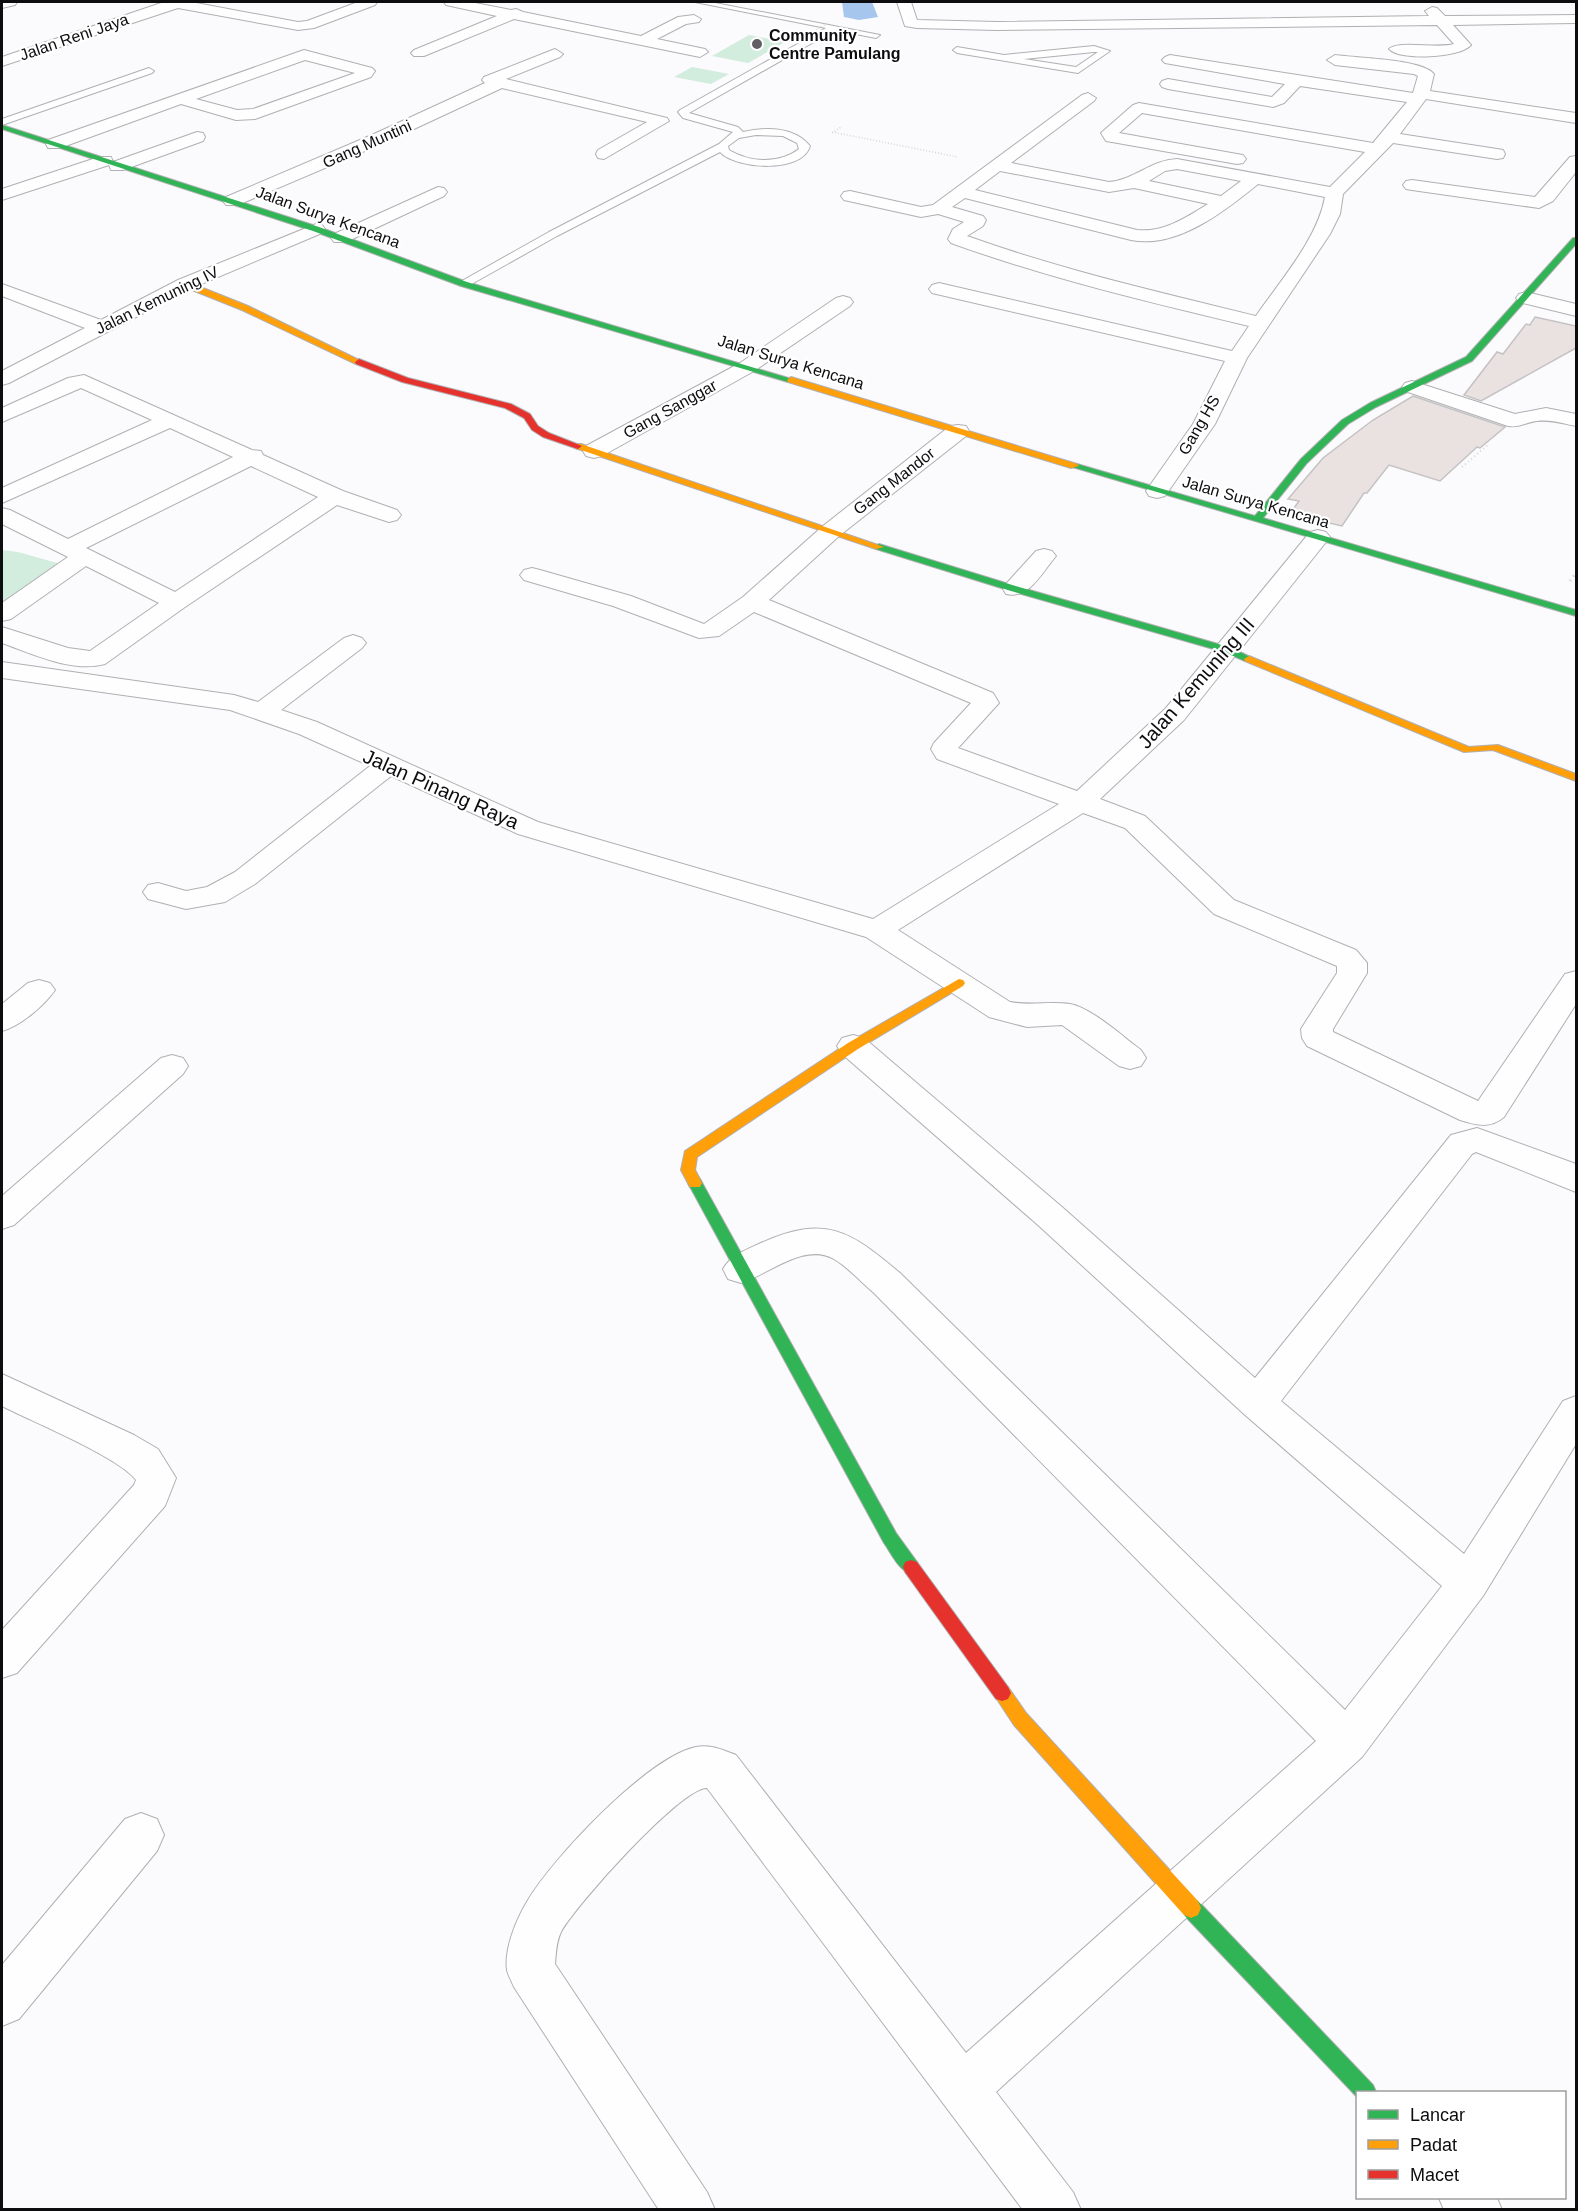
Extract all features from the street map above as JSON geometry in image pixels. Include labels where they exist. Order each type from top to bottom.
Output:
[{"type":"street","points":[[2,4],[10,2]]},
{"type":"street","points":[[176,2],[298,27],[370,2]]},
{"type":"street","name":"Jalan Reni Jaya","points":[[2,62],[176,2]]},
{"type":"street","points":[[451,2],[700,52]]},
{"type":"street","points":[[904,2],[912,24],[1078,25],[1166,18],[1261,23],[1576,19]]},
{"type":"street","points":[[1397,49],[1461,47],[1462,45],[1424,2]]},
{"type":"street","points":[[419,53],[534,6]]},
{"type":"street","points":[[1337,8],[1348,22]]},
{"type":"street","points":[[1521,8],[1533,20]]},
{"type":"street","points":[[1071,9],[1078,25]]},
{"type":"street","points":[[1252,9],[1261,23]]},
{"type":"street","points":[[991,10],[997,26]]},
{"type":"street","points":[[642,41],[683,20],[694,19]]},
{"type":"street","points":[[578,45],[606,34]]},
{"type":"street","points":[[555,54],[490,80],[662,121],[604,154]]},
{"type":"street","points":[[54,144],[180,99],[304,55],[368,71],[364,75],[255,114],[236,115],[180,99]]},
{"type":"street","points":[[1170,60],[1296,81],[1576,118]]},
{"type":"street","points":[[998,166],[1121,188],[1135,183],[1157,167],[1172,163],[1334,193],[1383,143],[1432,75],[1418,70],[1335,60]]},
{"type":"street","points":[[1168,84],[1273,102],[1278,100],[1296,81]]},
{"type":"street","name":"Gang Muntini","points":[[232,201],[380,138],[499,83]]},
{"type":"street","points":[[938,209],[1088,98]]},
{"type":"street","points":[[1274,131],[1243,156],[1112,136],[1109,133],[1139,108],[1274,131],[1497,154]]},
{"type":"street","name":"Jalan Surya Kencana","points":[[2,127],[316,229],[464,284],[1157,491],[1576,613]]},
{"type":"street","points":[[2,195],[197,136]]},
{"type":"street","points":[[1412,185],[1539,203],[1547,197],[1576,161]]},
{"type":"street","points":[[960,191],[1095,226],[1147,236],[1166,232],[1226,202],[1254,178]]},
{"type":"street","points":[[1135,183],[1226,202]]},
{"type":"street","points":[[340,238],[438,192]]},
{"type":"street","name":"Gang HS","points":[[1157,491],[1204,424],[1237,358],[1321,234],[1331,214],[1334,193]]},
{"type":"street","points":[[850,196],[921,212],[938,209],[976,220],[977,222],[959,233],[957,239],[1082,280],[1261,323]]},
{"type":"street","name":"Jalan Kemuning IV","points":[[9,375],[185,284],[316,229]]},
{"type":"street","points":[[1258,519],[1286,481],[1317,447],[1360,413],[1448,372],[1469,359],[1576,240]]},
{"type":"street","points":[[185,284],[245,308],[375,369],[416,383],[508,406],[527,416],[535,428],[546,435],[831,531],[1015,589],[1228,650],[1467,750],[1494,747],[1576,778]]},
{"type":"street","points":[[939,288],[1035,314],[1139,334],[1237,358]]},
{"type":"street","points":[[2,290],[101,327]]},
{"type":"street","points":[[1526,298],[1576,310]]},
{"type":"street","name":"Gang Sanggar","points":[[594,451],[747,367],[843,302]]},
{"type":"street","points":[[9,375],[56,390]]},
{"type":"street","points":[[2,416],[56,390],[75,382],[84,381],[253,456],[335,496],[389,515]]},
{"type":"street","points":[[1412,387],[1516,421],[1531,414],[1542,413],[1576,420]]},
{"type":"street","points":[[2,496],[170,420]]},
{"type":"street","name":"Gang Mandor","points":[[532,575],[622,602],[703,632],[710,631],[752,602],[831,531],[958,431]]},
{"type":"street","points":[[2,614],[76,552],[253,456]]},
{"type":"street","points":[[2,635],[63,654],[92,660],[115,647],[176,602],[335,496]]},
{"type":"street","points":[[2,515],[176,602]]},
{"type":"street","name":"Jalan Kemuning III","points":[[877,930],[1082,801],[1174,714],[1318,537]]},
{"type":"street","points":[[1015,589],[1044,556]]},
{"type":"street","points":[[752,602],[984,699],[986,703],[947,743],[944,749],[947,753],[1135,822],[1224,907],[1345,957],[1352,963],[1352,973],[1317,1029],[1318,1038],[1472,1112],[1486,1114],[1492,1109],[1576,981]]},
{"type":"street","points":[[262,712],[353,643]]},
{"type":"street","name":"Jalan Pinang Raya","points":[[2,670],[234,703],[262,712],[308,729],[528,828],[877,930],[1000,1010],[1013,1014],[1070,1015],[1130,1058]]},
{"type":"street","points":[[158,892],[186,900],[215,895],[245,878],[388,765]]},
{"type":"street","points":[[959,983],[853,1046],[690,1155],[688,1170],[890,1538],[1020,1719],[1178,1894],[1365,2091]]},
{"type":"street","points":[[2,1020],[39,990]]},
{"type":"street","points":[[853,1046],[1050,1216],[1257,1403],[1468,1583]]},
{"type":"street","points":[[2,1216],[172,1066]]},
{"type":"street","points":[[1257,1403],[1370,1256],[1464,1142],[1471,1139],[1481,1141],[1571,1167]]},
{"type":"street","points":[[741,1269],[783,1249],[811,1241],[833,1243],[846,1249],[887,1282],[1347,1742]]},
{"type":"street","points":[[2,1659],[151,1494],[156,1478],[144,1461],[120,1446],[3,1392]]},
{"type":"street","points":[[962,2090],[1347,1742],[1468,1583],[1576,1412]]},
{"type":"street","points":[[689,2210],[531,1970],[533,1943],[544,1916],[578,1874],[651,1799],[689,1770],[706,1766],[720,1770],[1055,2210]]},
{"type":"street","points":[[2,2002],[141,1835]]},
{"type":"lane","points":[[699,2],[876,35]]},
{"type":"lane","points":[[736,136],[738,132],[735,129],[684,116],[683,112],[831,25]]},
{"type":"lane","points":[[957,50],[1005,58],[1078,70],[1106,51],[1094,49],[1005,58]]},
{"type":"lane","points":[[2,122],[149,71]]},
{"type":"lane","points":[[464,284],[553,234],[672,174],[723,146],[736,136],[756,132],[779,133],[797,138],[805,146],[800,154],[793,157],[702,164],[672,174]]},
{"type":"lane","points":[[723,146],[725,152],[748,162]]},
{"type":"path","points":[[816,30],[831,25]]},
{"type":"path","points":[[832,132],[968,159]]},
{"type":"green space","points":[[749,35],[785,42],[748,63],[712,56]]},
{"type":"green space","points":[[692,67],[729,74],[711,84],[674,77]]},
{"type":"green space","points":[[2,550],[18,552],[64,565],[2,611]]},
{"type":"water","points":[[842,2],[872,2],[878,17],[859,20],[844,17]]},
{"type":"building","points":[[1535,317],[1576,326],[1576,348],[1481,401],[1464,395],[1497,352],[1503,354],[1526,324],[1530,325]]},
{"type":"building","points":[[1413,396],[1505,427],[1480,448],[1477,447],[1440,481],[1389,465],[1367,493],[1364,493],[1342,526],[1290,514],[1299,501],[1288,499],[1323,458],[1373,420]]},
{"type":"traffic: fast","points":[[2,127],[316,229],[464,284],[791,380]]},
{"type":"traffic: fast","points":[[1258,519],[1304,461],[1345,422],[1373,405],[1469,359],[1576,240]]},
{"type":"traffic: fast","points":[[1074,466],[1576,613]]},
{"type":"traffic: fast","points":[[879,547],[1228,650],[1249,659]]},
{"type":"traffic: fast","points":[[695,1183],[890,1538],[911,1567]]},
{"type":"traffic: fast","points":[[1191,1908],[1365,2091]]},
{"type":"traffic: slow","points":[[185,284],[245,308],[359,362]]},
{"type":"traffic: slow","points":[[791,380],[1074,466]]},
{"type":"traffic: slow","points":[[578,446],[879,547]]},
{"type":"traffic: slow","points":[[1249,659],[1468,750],[1494,747],[1576,778]]},
{"type":"traffic: slow","points":[[695,1183],[688,1170],[690,1155],[853,1046],[959,983]]},
{"type":"traffic: slow","points":[[1002,1693],[1020,1719],[1191,1908]]},
{"type":"traffic: jam","points":[[359,362],[405,380],[508,406],[527,416],[535,428],[546,435],[578,446]]},
{"type":"traffic: jam","points":[[911,1567],[1002,1693]]},
{"type":"place","name":"Community Centre Pamulang","points":[[757,44]]}]
